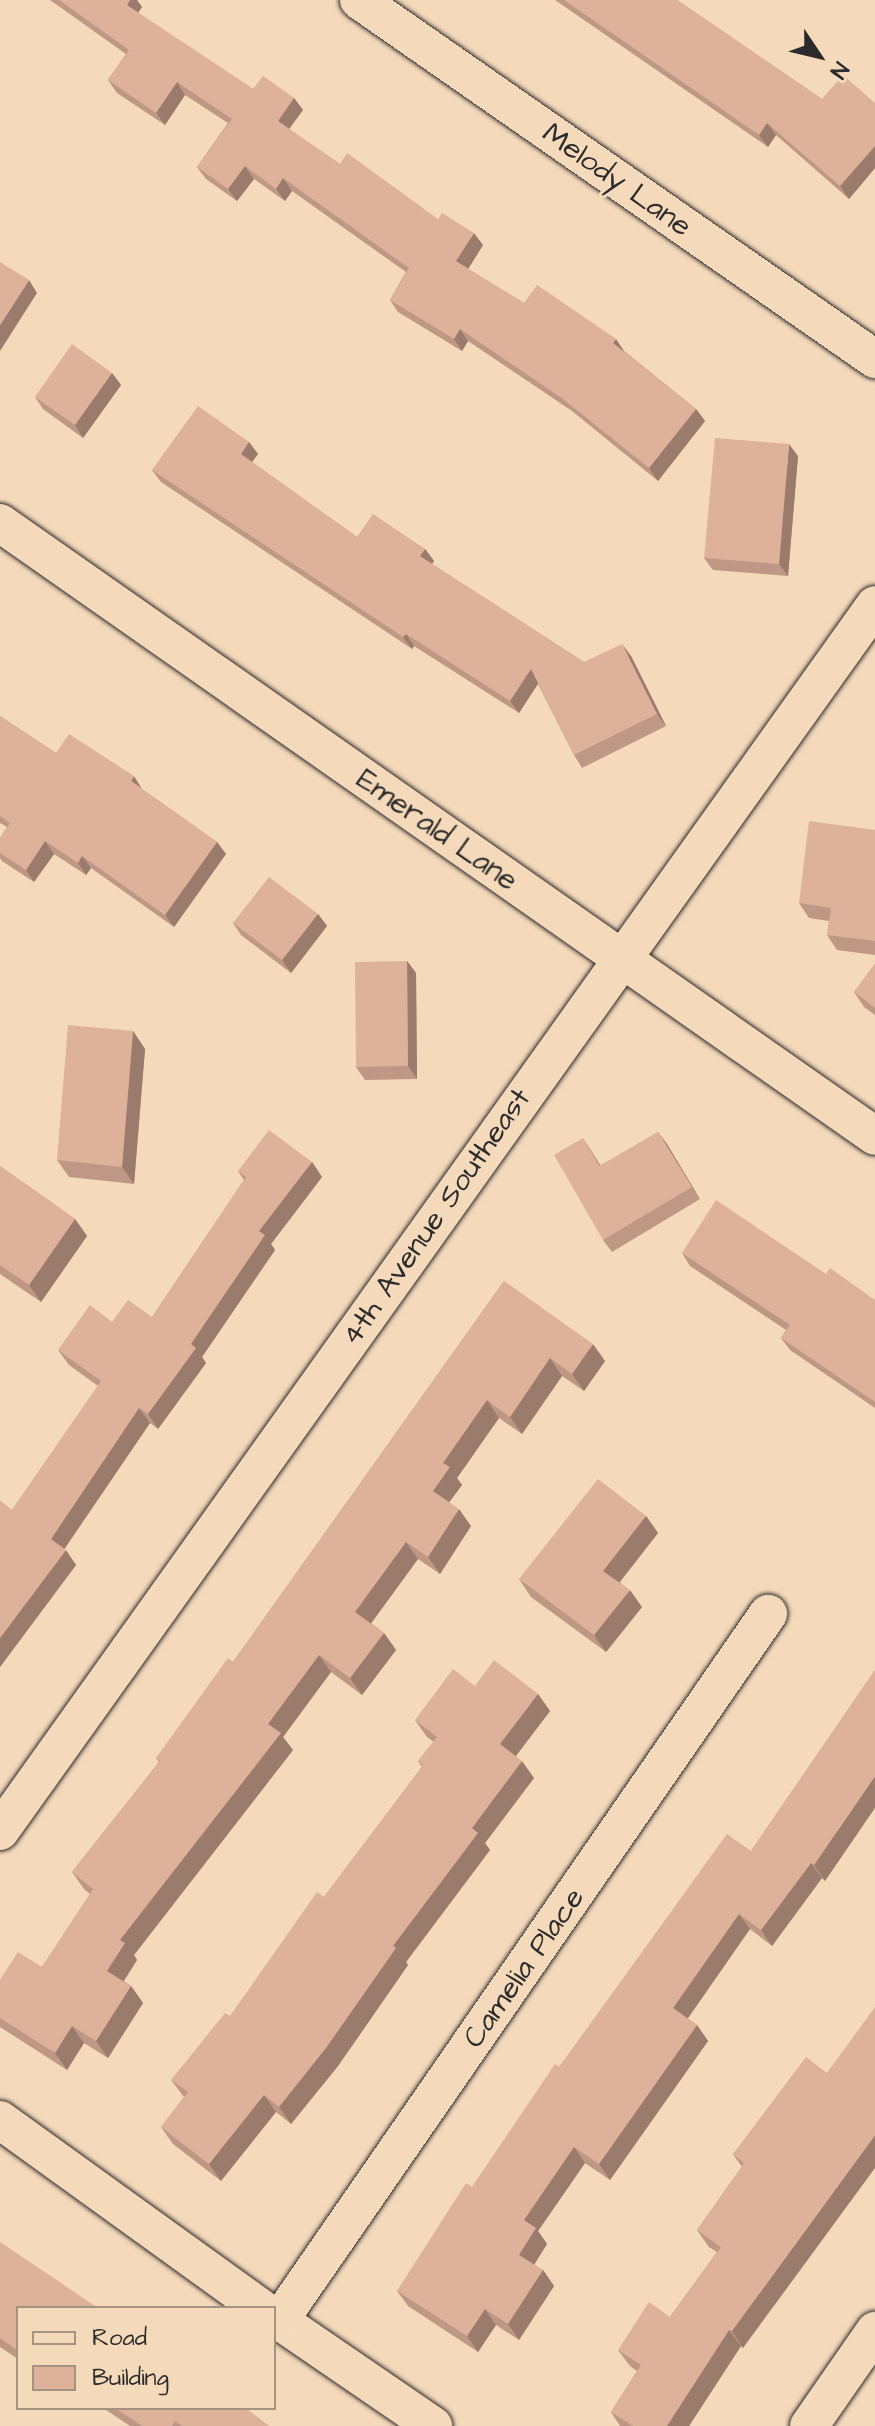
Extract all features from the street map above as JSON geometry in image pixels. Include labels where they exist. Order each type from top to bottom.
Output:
[{"type":"street","name":"Melody Lane","points":[[359,0],[875,359]]},
{"type":"street","name":"Emerald Lane","points":[[0,523],[875,1136]]},
{"type":"street","name":"4th Avenue Southeast","points":[[0,1831],[620,958],[875,605]]},
{"type":"street","name":"Camelia Place","points":[[276,2309],[768,1614]]},
{"type":"street","points":[[0,2120],[259,2306]]},
{"type":"street","points":[[276,2318],[433,2426]]},
{"type":"street","points":[[809,2426],[875,2331]]},
{"type":"building","points":[[59,0],[130,0],[127,5],[253,89],[263,76],[294,98],[278,121],[340,164],[347,153],[438,219],[442,213],[474,233],[456,261],[524,303],[537,285],[616,339],[613,343],[696,409],[649,468],[563,399],[460,329],[454,339],[390,300],[409,268],[283,178],[276,189],[245,166],[228,189],[197,167],[232,119],[177,82],[156,113],[108,80],[129,50]]},
{"type":"building","points":[[564,0],[677,0],[822,99],[843,75],[875,103],[875,146],[840,186],[767,123],[759,135]]},
{"type":"building","points":[[0,262],[29,280],[0,325]]},
{"type":"building","points":[[72,344],[112,373],[75,425],[35,397]]},
{"type":"building","points":[[198,406],[249,442],[241,454],[357,537],[373,514],[425,549],[420,556],[584,662],[622,644],[657,714],[574,755],[531,669],[510,701],[406,634],[403,637],[152,470]]},
{"type":"building","points":[[715,438],[789,444],[779,564],[704,558]]},
{"type":"building","points":[[0,716],[56,753],[69,734],[134,776],[131,781],[217,842],[165,915],[82,856],[78,863],[45,841],[26,870],[0,853],[0,838],[10,823],[0,816]]},
{"type":"building","points":[[809,821],[875,830],[875,941],[827,935],[831,908],[799,903]]},
{"type":"building","points":[[269,877],[318,914],[282,960],[233,923]]},
{"type":"building","points":[[407,961],[408,1066],[356,1067],[355,962]]},
{"type":"building","points":[[875,964],[875,1008],[854,992]]},
{"type":"building","points":[[68,1025],[133,1031],[122,1167],[57,1160]]},
{"type":"building","points":[[269,1130],[312,1162],[259,1231],[265,1235],[191,1344],[196,1348],[148,1414],[139,1408],[51,1539],[66,1550],[0,1638],[0,1501],[12,1510],[101,1381],[58,1350],[90,1305],[112,1322],[128,1300],[152,1317],[246,1177],[238,1171]]},
{"type":"building","points":[[658,1132],[692,1187],[603,1240],[554,1155],[583,1138],[599,1166]]},
{"type":"building","points":[[0,1166],[75,1219],[29,1285],[0,1265]]},
{"type":"building","points":[[716,1200],[826,1274],[830,1268],[875,1300],[875,1402],[781,1338],[790,1325],[682,1253]]},
{"type":"building","points":[[504,1281],[593,1344],[572,1374],[550,1358],[510,1417],[487,1400],[443,1463],[450,1467],[433,1491],[459,1509],[428,1557],[406,1542],[355,1612],[384,1633],[350,1678],[319,1655],[268,1724],[281,1733],[120,1940],[125,1943],[107,1971],[131,1986],[96,2041],[72,2026],[55,2053],[0,2018],[0,1980],[18,1952],[42,1967],[93,1889],[72,1872],[160,1761],[156,1758],[228,1658],[233,1662]]},
{"type":"building","points":[[598,1479],[646,1516],[603,1571],[630,1590],[594,1635],[519,1579]]},
{"type":"building","points":[[494,1660],[538,1694],[500,1744],[522,1761],[472,1828],[478,1833],[393,1946],[396,1948],[326,2048],[279,2107],[264,2095],[209,2164],[161,2127],[188,2092],[171,2080],[225,2013],[230,2016],[317,1892],[324,1897],[423,1765],[418,1761],[437,1737],[415,1720],[453,1669],[475,1686]]},
{"type":"building","points":[[875,1670],[875,1776],[814,1865],[811,1863],[761,1930],[739,1914],[673,2008],[697,2025],[599,2164],[574,2147],[524,2220],[536,2228],[519,2255],[543,2270],[508,2324],[485,2309],[467,2336],[397,2291],[466,2183],[472,2187],[555,2064],[559,2067],[727,1834],[751,1851]]},
{"type":"building","points":[[875,2007],[875,2135],[732,2331],[729,2330],[667,2426],[633,2426],[611,2412],[641,2365],[618,2350],[649,2302],[670,2317],[721,2247],[697,2230],[744,2163],[733,2154],[806,2057],[827,2073]]},
{"type":"building","points":[[0,2242],[95,2306],[16,2306],[16,2350],[0,2338]]},
{"type":"building","points":[[118,2410],[248,2410],[269,2426],[182,2426],[175,2421],[172,2426],[142,2426]]}]
